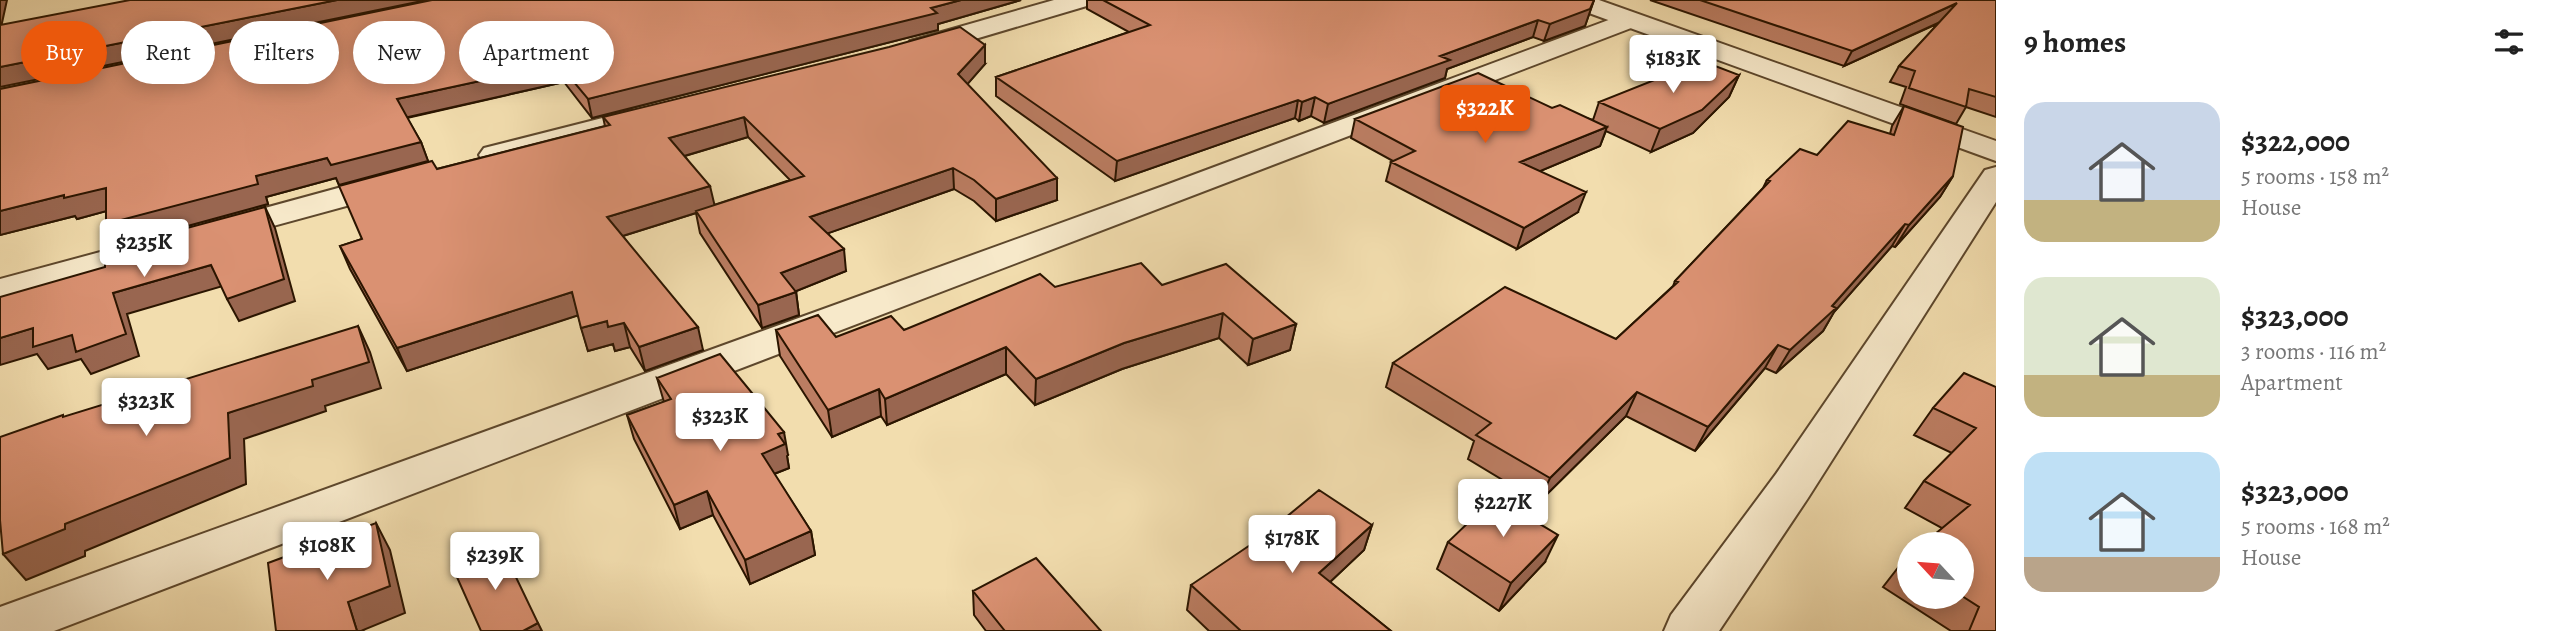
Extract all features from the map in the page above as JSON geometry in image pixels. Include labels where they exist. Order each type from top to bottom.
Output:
[{"type":"street","points":[[894,54],[1082,0]]},
{"type":"street","points":[[1576,0],[1996,152]]},
{"type":"street","points":[[0,629],[1204,183],[1630,20]]},
{"type":"street","points":[[465,163],[652,114]]},
{"type":"street","points":[[0,290],[425,174]]},
{"type":"street","points":[[1690,631],[1792,486],[1996,177]]},
{"type":"building","points":[[130,0],[337,0],[215,24],[215,21],[121,21],[121,43],[107,46],[107,21],[21,21],[21,63],[0,67],[0,25]]},
{"type":"building","points":[[432,0],[961,0],[931,8],[937,13],[588,99],[576,84],[614,84],[614,21],[459,21],[459,84],[466,84],[397,99],[421,142],[331,165],[327,158],[256,176],[258,184],[106,224],[106,188],[0,211],[0,89],[24,84],[107,84],[107,67],[121,64],[121,84],[215,84],[215,45],[229,42],[229,84],[339,84],[339,21],[330,21]]},
{"type":"building","points":[[1103,0],[1594,0],[1590,9],[1550,24],[1538,20],[1440,56],[1450,60],[1328,104],[1315,97],[1302,102],[1298,100],[1117,161],[996,77],[1150,25]]},
{"type":"building","points":[[1700,0],[1996,0],[1996,97],[1969,89],[1966,107],[1909,88],[1915,71],[1899,66],[1957,3],[1852,51]]},
{"type":"building","points":[[960,27],[985,45],[958,74],[1057,178],[996,199],[974,180],[953,168],[810,217],[844,249],[781,273],[796,292],[758,305],[696,211],[804,176],[744,117],[669,138],[710,186],[607,217],[698,327],[639,347],[624,323],[608,327],[607,321],[581,328],[572,292],[397,348],[340,246],[362,239],[339,186],[432,161],[437,169],[610,125],[603,117]]},
{"type":"building","points":[[1702,61],[1739,75],[1702,110],[1660,129],[1599,102]]},
{"type":"building","points":[[1478,73],[1552,108],[1560,105],[1607,127],[1520,162],[1586,192],[1524,228],[1391,162],[1415,151],[1355,119]]},
{"type":"building","points":[[1904,106],[1963,127],[1953,176],[1909,225],[1905,224],[1832,306],[1836,308],[1790,350],[1778,345],[1708,427],[1637,392],[1550,478],[1476,435],[1491,423],[1393,363],[1505,287],[1616,339],[1678,282],[1675,281],[1770,181],[1767,180],[1800,149],[1817,155],[1848,121],[1894,135]]},
{"type":"building","points":[[265,207],[284,279],[227,299],[211,265],[113,293],[126,334],[76,352],[72,335],[33,347],[33,328],[0,338],[0,297],[105,267],[105,250]]},
{"type":"building","points":[[1141,263],[1162,285],[1226,264],[1296,324],[1253,339],[1223,313],[1124,343],[1036,379],[1006,347],[885,399],[879,389],[828,410],[776,330],[818,315],[836,337],[891,316],[904,330],[1040,274],[1055,287]]},
{"type":"building","points":[[358,326],[369,362],[312,380],[313,386],[228,413],[230,458],[65,524],[65,529],[3,554],[0,520],[0,437],[63,415]]},
{"type":"building","points":[[720,354],[784,432],[778,434],[785,444],[762,454],[811,531],[745,560],[707,491],[674,505],[627,415],[671,399],[657,378]]},
{"type":"building","points":[[1964,373],[1996,387],[1996,631],[1969,631],[1979,607],[1974,604],[1974,532],[1937,532],[1970,505],[1924,481],[1976,428],[1933,408]]},
{"type":"building","points":[[1319,490],[1372,525],[1319,573],[1391,631],[1241,631],[1191,585],[1262,537]]},
{"type":"building","points":[[1495,497],[1558,535],[1511,583],[1448,542]]},
{"type":"building","points":[[376,523],[390,586],[348,602],[357,631],[276,631],[268,563]]},
{"type":"building","points":[[500,544],[538,623],[523,631],[481,631],[452,566]]},
{"type":"building","points":[[1036,558],[1101,631],[1005,631],[973,591]]}]
